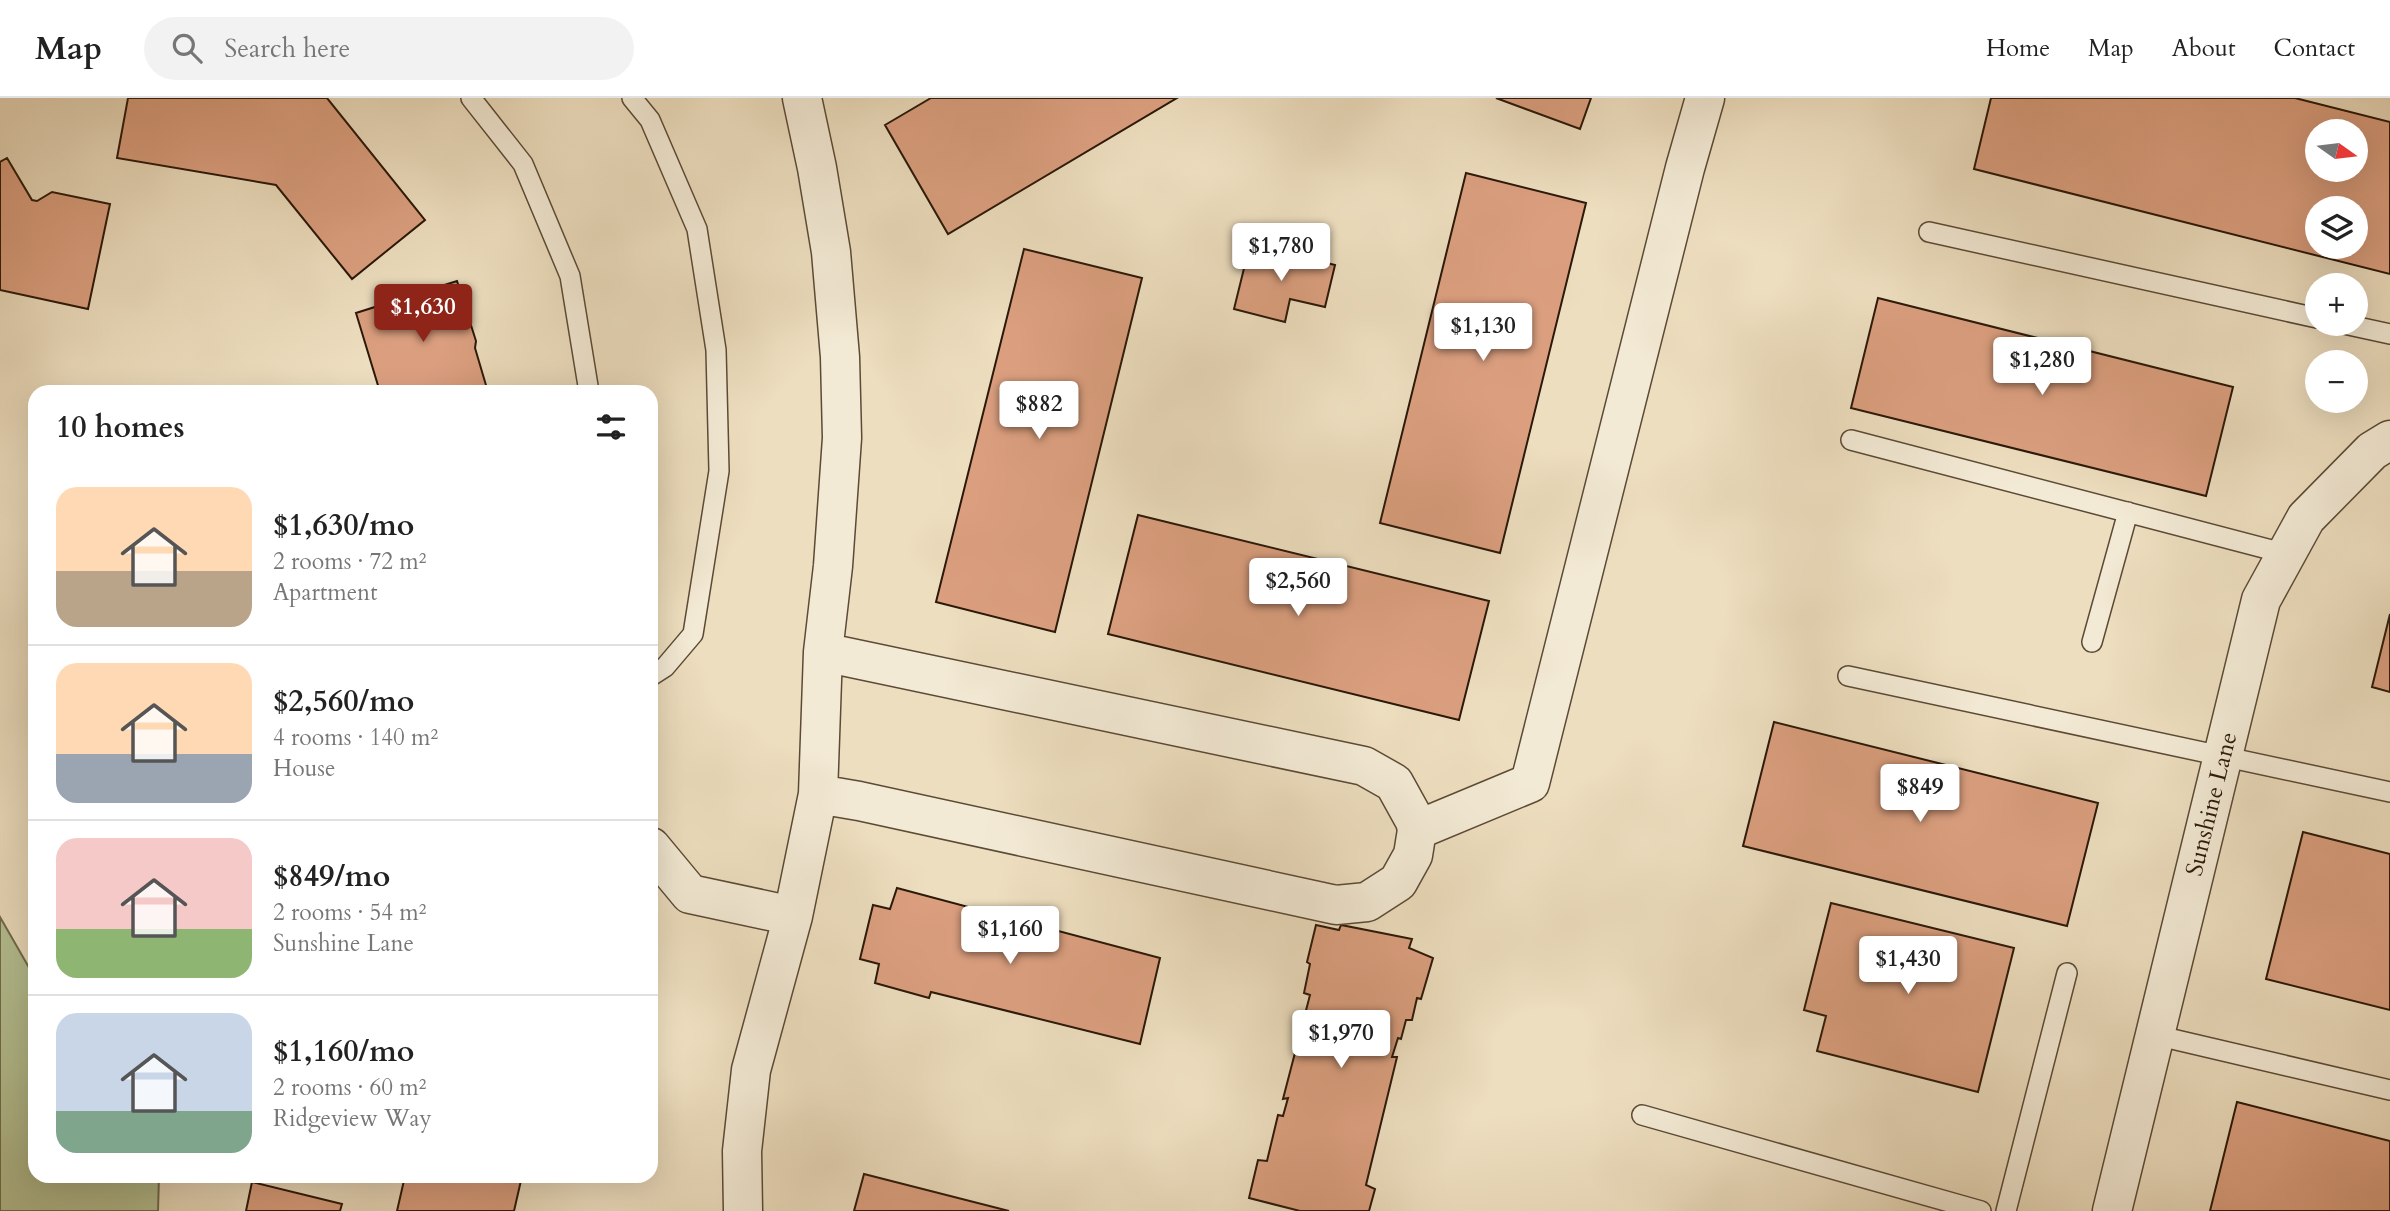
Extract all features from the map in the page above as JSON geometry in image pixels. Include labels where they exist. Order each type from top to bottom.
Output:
[{"type":"street","points":[[743,1211],[742,1151],[751,1070],[793,916],[818,794],[823,652],[833,566],[842,438],[841,357],[831,251],[802,98]]},
{"type":"street","points":[[1417,830],[1530,783],[1678,195],[1705,98]]},
{"type":"street","name":"Sunshine Lane","points":[[2112,1211],[2261,600],[2306,518],[2372,451],[2390,440]]},
{"type":"street","points":[[818,794],[1336,905],[1367,902],[1398,882],[1413,855],[1417,830],[1415,821],[1394,783],[1364,766],[823,652]]},
{"type":"street","points":[[658,856],[690,894],[793,916]]},
{"type":"lane","points":[[471,98],[523,164],[570,276],[589,385]]},
{"type":"lane","points":[[632,98],[650,120],[697,229],[716,350],[719,471],[693,634],[658,672]]},
{"type":"lane","points":[[1929,232],[2305,315]]},
{"type":"lane","points":[[2368,329],[2390,334]]},
{"type":"lane","points":[[1851,440],[2287,554]]},
{"type":"lane","points":[[2092,642],[2128,512]]},
{"type":"lane","points":[[1848,676],[2390,792]]},
{"type":"lane","points":[[2006,1211],[2067,973]]},
{"type":"lane","points":[[2154,1035],[2390,1090]]},
{"type":"lane","points":[[1642,1115],[1981,1211]]},
{"type":"green space","points":[[0,917],[28,966],[28,1183],[159,1183],[158,1211],[0,1211]]},
{"type":"building","points":[[128,98],[327,98],[425,220],[352,279],[276,185],[117,158]]},
{"type":"building","points":[[931,98],[1177,98],[948,234],[885,125]]},
{"type":"building","points":[[1496,98],[1591,98],[1580,129]]},
{"type":"building","points":[[1991,98],[2295,98],[2390,122],[2390,274],[2331,259],[2368,259],[2368,196],[2305,196],[2305,253],[1974,169]]},
{"type":"building","points":[[7,158],[32,200],[37,201],[52,192],[110,204],[88,309],[0,290],[0,162]]},
{"type":"building","points":[[1466,173],[1586,203],[1500,553],[1380,523]]},
{"type":"building","points":[[1250,244],[1335,265],[1325,307],[1290,299],[1285,322],[1234,309]]},
{"type":"building","points":[[1024,249],[1142,278],[1055,632],[936,602]]},
{"type":"building","points":[[457,281],[476,341],[475,348],[486,385],[378,385],[356,313]]},
{"type":"building","points":[[1878,298],[2233,387],[2206,496],[1851,408]]},
{"type":"building","points":[[1138,515],[1489,601],[1459,720],[1108,634]]},
{"type":"building","points":[[2390,614],[2390,692],[2372,687]]},
{"type":"building","points":[[1774,722],[2098,803],[2067,926],[1743,846]]},
{"type":"building","points":[[2303,832],[2390,854],[2390,1010],[2266,979]]},
{"type":"building","points":[[897,888],[1160,958],[1140,1044],[931,992],[929,998],[875,983],[879,964],[860,959],[873,905],[890,909]]},
{"type":"building","points":[[1831,903],[2014,948],[1978,1092],[1817,1051],[1826,1016],[1804,1010]]},
{"type":"building","points":[[1316,925],[1339,930],[1341,925],[1412,939],[1409,948],[1433,958],[1421,999],[1417,998],[1412,1020],[1406,1020],[1392,1057],[1397,1057],[1366,1185],[1375,1189],[1369,1211],[1300,1211],[1249,1198],[1258,1160],[1267,1161],[1278,1115],[1283,1116],[1288,1098],[1283,1099],[1310,995],[1304,993],[1310,964],[1307,962]]},
{"type":"building","points":[[2237,1102],[2390,1141],[2390,1211],[2210,1211]]},
{"type":"building","points":[[864,1174],[1009,1211],[854,1211]]},
{"type":"building","points":[[252,1183],[342,1204],[340,1211],[246,1211]]},
{"type":"building","points":[[403,1183],[520,1183],[514,1211],[397,1211]]}]
